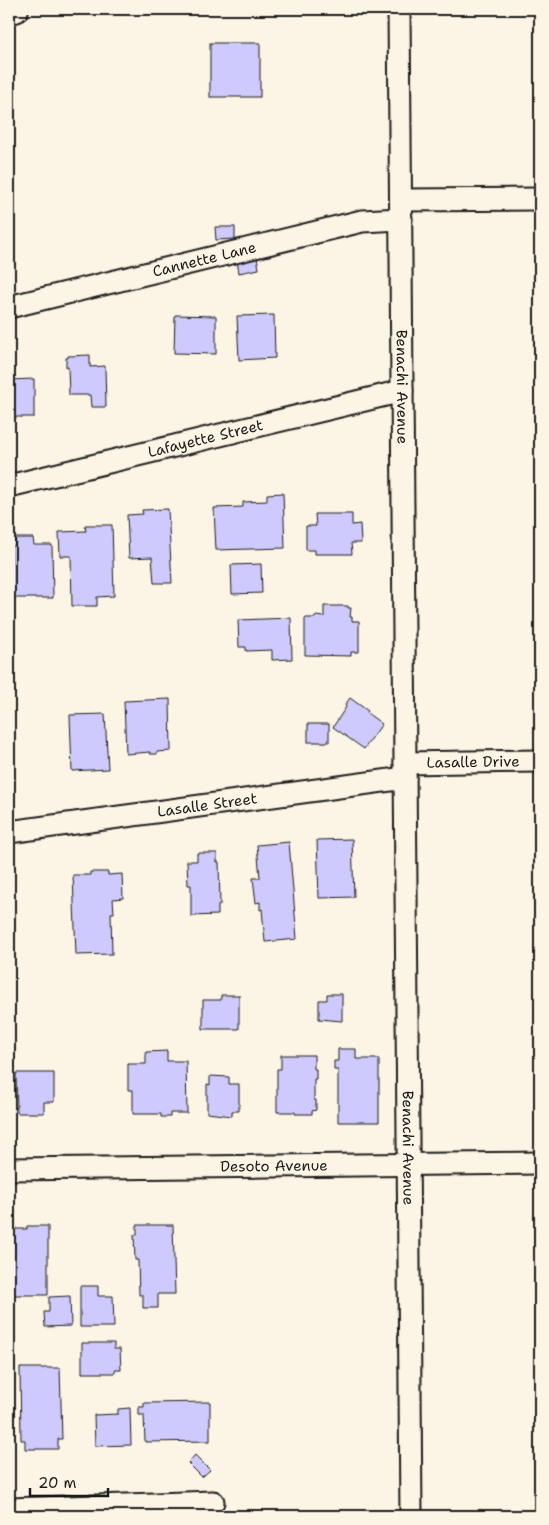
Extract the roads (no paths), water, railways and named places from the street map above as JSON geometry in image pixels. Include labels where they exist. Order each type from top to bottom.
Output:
[{"type":"street","points":[[9,10],[15,9]]},
{"type":"street","name":"Benachi Avenue","points":[[400,9],[411,1516]]},
{"type":"street","name":"Cannette Lane","points":[[9,307],[330,230],[401,209],[540,199]]},
{"type":"street","name":"Lafayette Street","points":[[9,486],[402,391]]},
{"type":"street","name":"Lasalle Drive","points":[[406,771],[540,762]]},
{"type":"street","name":"Lasalle Street","points":[[9,832],[406,771]]},
{"type":"street","name":"Desoto Avenue","points":[[9,1168],[540,1163]]},
{"type":"street","points":[[9,1510],[213,1502]]}]
